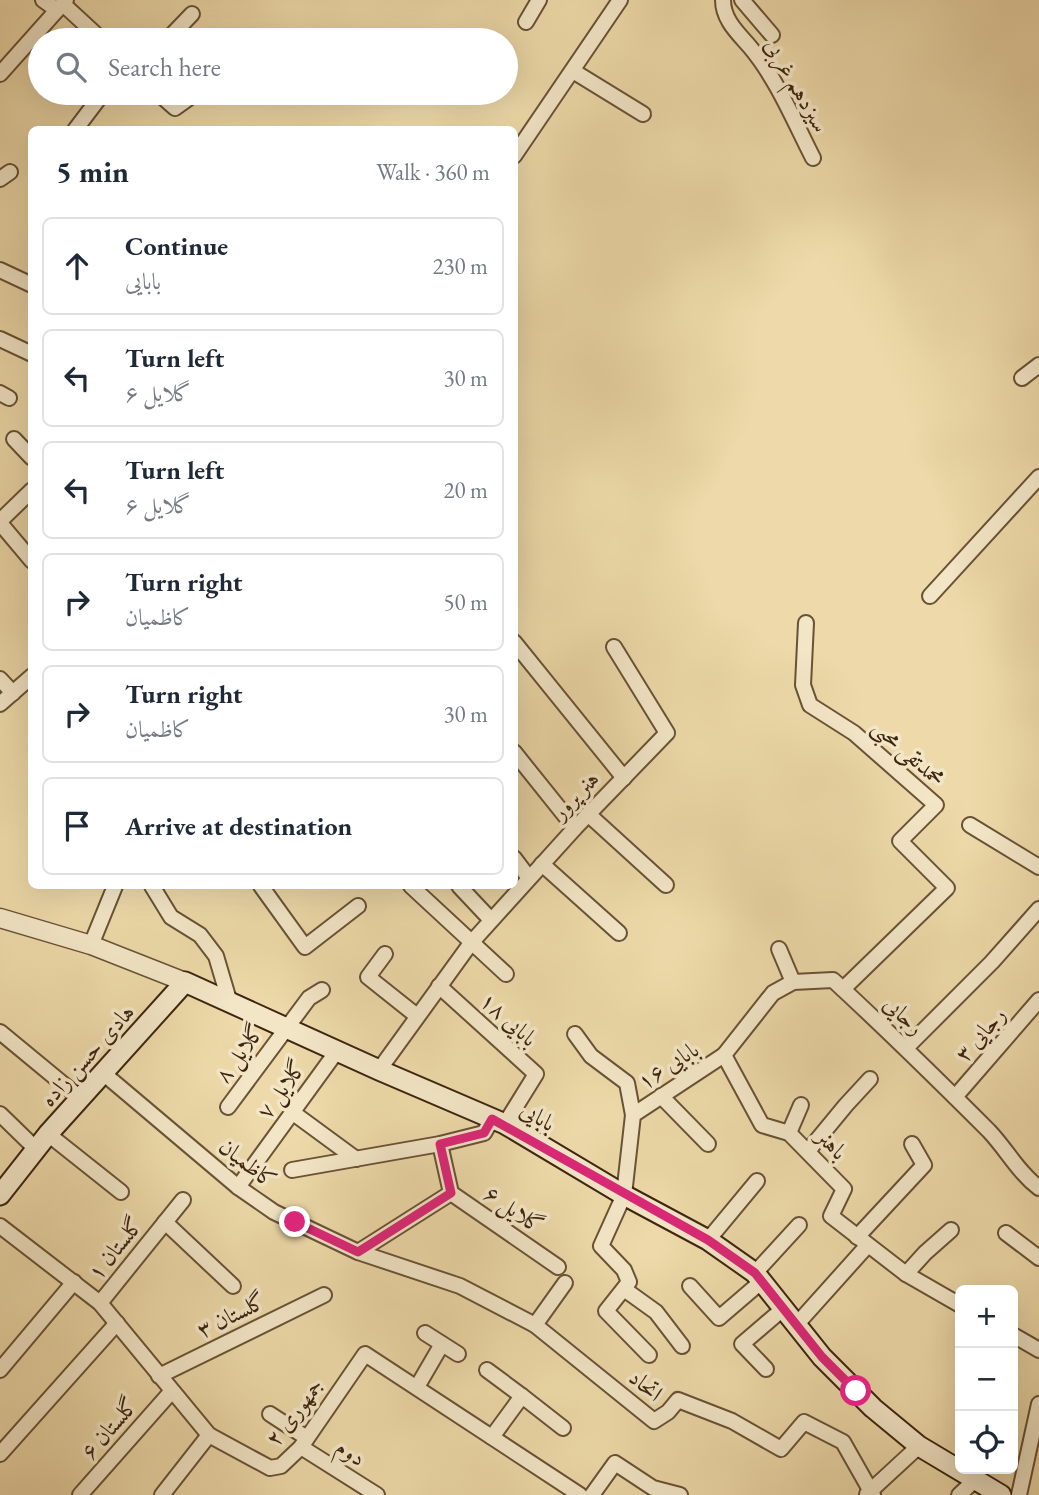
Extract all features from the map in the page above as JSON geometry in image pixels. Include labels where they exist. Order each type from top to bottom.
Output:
[{"type":"main road","name":"بابایی","points":[[185,982],[499,1122],[624,1195],[708,1240],[758,1278],[822,1357],[873,1408],[919,1446],[979,1488],[988,1486],[1001,1495]]},
{"type":"main road","name":"هادی حسن زاده","points":[[0,1194],[80,1098],[185,982]]},
{"type":"street","points":[[43,0],[62,5],[88,28]]},
{"type":"street","points":[[526,22],[538,0]]},
{"type":"street","points":[[518,150],[620,0]]},
{"type":"street","name":"سیزدهم غربی","points":[[723,0],[729,23],[759,58],[813,158]]},
{"type":"street","points":[[742,0],[772,35]]},
{"type":"street","points":[[40,28],[62,5]]},
{"type":"street","points":[[179,28],[192,14]]},
{"type":"street","points":[[2,68],[28,41]]},
{"type":"street","points":[[573,71],[643,114]]},
{"type":"street","points":[[78,126],[94,105]]},
{"type":"street","points":[[0,270],[28,283]]},
{"type":"street","points":[[0,339],[28,352]]},
{"type":"street","points":[[1022,378],[1039,365]]},
{"type":"street","points":[[14,439],[28,454]]},
{"type":"street","points":[[930,596],[1039,477]]},
{"type":"street","points":[[28,494],[0,522],[28,556]]},
{"type":"street","name":"محمدتقی محبی","points":[[806,623],[803,684],[810,705],[854,733],[936,804],[900,841],[947,888],[843,989]]},
{"type":"street","points":[[518,647],[624,778]]},
{"type":"street","name":"هنر پرور","points":[[379,1070],[471,943],[588,814],[667,733],[614,647]]},
{"type":"street","points":[[0,679],[13,693]]},
{"type":"street","points":[[0,704],[28,680]]},
{"type":"street","points":[[518,757],[575,828]]},
{"type":"street","points":[[588,814],[666,885]]},
{"type":"street","points":[[970,825],[1039,867]]},
{"type":"street","points":[[518,863],[529,878]]},
{"type":"street","points":[[542,864],[619,933]]},
{"type":"street","points":[[91,946],[114,889]]},
{"type":"street","points":[[154,889],[171,917],[200,935],[216,956],[229,1000]]},
{"type":"street","points":[[263,889],[305,947],[358,906]]},
{"type":"street","points":[[414,889],[506,974]]},
{"type":"street","points":[[462,889],[491,920]]},
{"type":"street","points":[[906,1048],[992,962],[1039,909]]},
{"type":"street","name":"بابایی","points":[[0,918],[91,946],[185,982]]},
{"type":"street","points":[[724,1055],[774,993],[793,982],[779,949]]},
{"type":"street","points":[[385,954],[368,976],[417,1016]]},
{"type":"street","name":"رجایی","points":[[793,982],[833,980],[1004,1146],[1020,1172],[1038,1184]]},
{"type":"street","name":"بابایی ۱۸","points":[[439,986],[536,1074],[499,1122]]},
{"type":"street","name":"گلایل ۸","points":[[228,1107],[309,998],[322,990]]},
{"type":"street","name":"رجایی ۳","points":[[955,1097],[1039,1000]]},
{"type":"street","points":[[0,1032],[80,1098]]},
{"type":"street","points":[[575,1034],[591,1056],[627,1083],[633,1115]]},
{"type":"street","name":"گلایل ۷","points":[[238,1187],[337,1051]]},
{"type":"street","name":"بابایی ۱۶","points":[[624,1289],[629,1282],[624,1270],[601,1247],[624,1195],[633,1115],[724,1055]]},
{"type":"street","name":"باهنر","points":[[724,1055],[762,1125],[789,1133],[844,1189],[831,1216],[906,1274],[955,1302]]},
{"type":"street","name":"کاظمیان","points":[[103,1073],[238,1187],[274,1212],[358,1252]]},
{"type":"street","points":[[808,1151],[870,1079]]},
{"type":"street","points":[[661,1096],[708,1144]]},
{"type":"street","points":[[789,1133],[801,1105]]},
{"type":"street","points":[[292,1112],[356,1159]]},
{"type":"street","points":[[0,1114],[121,1192]]},
{"type":"street","points":[[292,1170],[440,1144],[484,1133],[499,1122]]},
{"type":"street","name":"گلایل ۶","points":[[440,1144],[451,1193],[558,1267]]},
{"type":"street","points":[[797,1324],[924,1165],[912,1144]]},
{"type":"street","points":[[708,1240],[757,1181]]},
{"type":"street","points":[[358,1252],[451,1193]]},
{"type":"street","name":"گلستان ۱","points":[[100,1303],[183,1200]]},
{"type":"street","name":"گلستان ۱","points":[[165,1222],[233,1286]]},
{"type":"street","points":[[690,1286],[719,1318],[758,1278],[799,1225]]},
{"type":"street","name":"جمهوری ۲","points":[[0,1226],[100,1303],[209,1435],[270,1468],[281,1466],[304,1442],[365,1354],[580,1495]]},
{"type":"street","points":[[906,1274],[951,1230]]},
{"type":"street","points":[[1006,1233],[1039,1258]]},
{"type":"street","name":"اتحاد","points":[[358,1252],[460,1286],[535,1325],[654,1421],[668,1412],[678,1400],[732,1421],[781,1449],[804,1422],[843,1442],[870,1494]]},
{"type":"street","points":[[0,1370],[74,1282]]},
{"type":"street","points":[[535,1325],[565,1283]]},
{"type":"street","points":[[649,1355],[606,1311],[624,1289],[656,1312],[682,1346]]},
{"type":"street","name":"گلستان ۳","points":[[159,1376],[324,1295]]},
{"type":"street","points":[[766,1369],[742,1344],[784,1308]]},
{"type":"street","points":[[0,1454],[117,1323]]},
{"type":"street","points":[[425,1333],[458,1354]]},
{"type":"street","points":[[1018,1338],[1039,1350]]},
{"type":"street","points":[[417,1387],[442,1344]]},
{"type":"street","points":[[487,1370],[563,1428]]},
{"type":"street","name":"گلستان ۶","points":[[80,1495],[171,1392]]},
{"type":"street","points":[[492,1437],[522,1396]]},
{"type":"street","points":[[1019,1495],[1039,1404]]},
{"type":"street","name":"دوم","points":[[270,1414],[377,1495]]},
{"type":"street","points":[[1028,1495],[1038,1443],[1035,1430]]},
{"type":"street","points":[[167,1493],[209,1435]]},
{"type":"street","points":[[870,1494],[919,1446]]},
{"type":"street","points":[[592,1495],[615,1463],[653,1488],[680,1495]]},
{"type":"street","points":[[959,1495],[979,1488]]},
{"type":"route","points":[[295,1222],[358,1252],[451,1193],[440,1144],[484,1133],[492,1119],[708,1240],[755,1273],[822,1357],[856,1391]]}]
